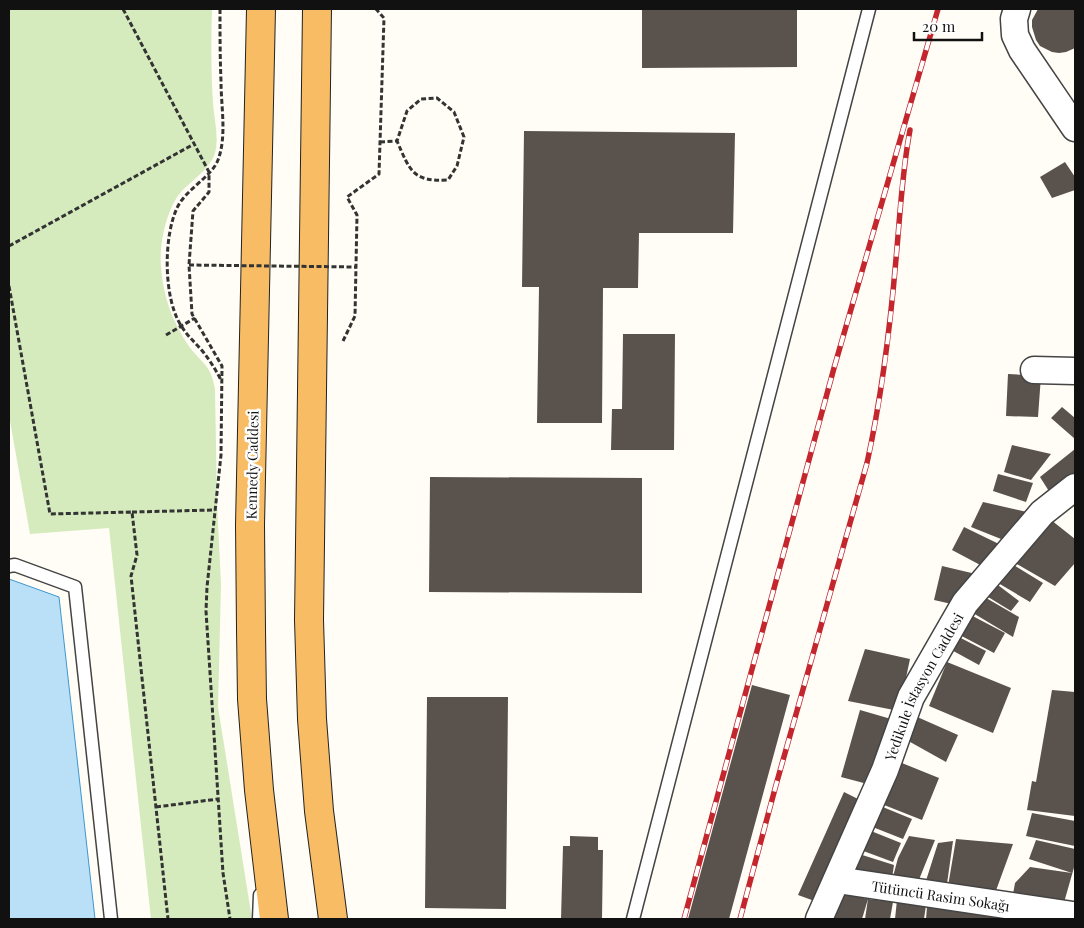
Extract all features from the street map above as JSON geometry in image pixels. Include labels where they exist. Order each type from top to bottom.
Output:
[{"type":"highway","name":"Kennedy Caddesi","points":[[261,9],[250,525],[252,699],[261,815],[274,919]]},
{"type":"highway","points":[[317,9],[309,620],[312,719],[319,811],[333,919]]},
{"type":"street","points":[[1017,9],[1014,19],[1015,34],[1022,50],[1075,128]]},
{"type":"street","points":[[1034,370],[1075,371]]},
{"type":"street","name":"Yedikule İstasyon Caddesi","points":[[819,919],[885,770],[911,696],[964,603],[1042,513],[1075,487]]},
{"type":"street","name":"Tütüncü Rasim Sokağı","points":[[837,880],[1074,914]]},
{"type":"lane","points":[[633,919],[869,9]]},
{"type":"lane","points":[[9,566],[15,565],[75,587],[111,919]]},
{"type":"lane","points":[[259,919],[261,815]]},
{"type":"path","points":[[123,9],[210,172],[209,192],[193,211],[189,264],[192,314],[222,366],[221,455],[206,611],[223,873],[230,919]]},
{"type":"path","points":[[220,9],[220,80],[223,134],[218,162],[182,199],[172,218],[169,239],[168,285],[172,310],[181,326],[209,360],[222,383]]},
{"type":"path","points":[[343,341],[355,316],[357,215],[347,197],[378,174],[384,18],[376,9]]},
{"type":"path","points":[[429,98],[437,98],[454,112],[464,137],[456,166],[448,180],[430,181],[413,172],[397,141],[407,112],[421,99],[429,98]]},
{"type":"path","points":[[380,142],[397,141]]},
{"type":"path","points":[[9,246],[194,144]]},
{"type":"path","points":[[189,264],[356,267]]},
{"type":"path","points":[[9,286],[50,514],[215,510]]},
{"type":"path","points":[[166,335],[195,318]]},
{"type":"path","points":[[132,512],[137,555],[131,576],[168,919]]},
{"type":"path","points":[[156,807],[218,799]]},
{"type":"green space","points":[[9,9],[212,9],[211,44],[213,103],[217,136],[216,150],[208,166],[181,192],[171,208],[162,239],[161,267],[166,298],[177,327],[188,345],[205,364],[211,374],[215,389],[217,504],[221,584],[218,707],[252,919],[151,919],[109,528],[30,534],[9,415]]},
{"type":"water","points":[[9,579],[59,597],[95,919],[9,919]]},
{"type":"building","points":[[642,9],[797,9],[797,67],[642,68]]},
{"type":"building","points":[[1038,9],[1075,9],[1075,48],[1059,53],[1040,46],[1032,27],[1032,20]]},
{"type":"building","points":[[524,131],[735,133],[733,233],[639,233],[638,288],[603,288],[602,423],[537,423],[539,287],[522,287]]},
{"type":"building","points":[[1065,162],[1075,177],[1075,190],[1052,198],[1040,177]]},
{"type":"building","points":[[623,334],[675,334],[674,450],[611,450],[612,409],[622,409]]},
{"type":"building","points":[[1008,374],[1041,376],[1038,417],[1006,416]]},
{"type":"building","points":[[1062,407],[1075,418],[1075,439],[1051,418]]},
{"type":"building","points":[[1012,445],[1051,454],[1031,480],[1004,472]]},
{"type":"building","points":[[1075,449],[1075,481],[1052,496],[1040,477]]},
{"type":"building","points":[[998,474],[1033,483],[1026,502],[993,491]]},
{"type":"building","points":[[430,477],[642,478],[642,593],[429,592]]},
{"type":"building","points":[[983,502],[1027,512],[1001,539],[971,527]]},
{"type":"building","points":[[1046,516],[1075,539],[1075,563],[1055,586],[1005,557]]},
{"type":"building","points":[[964,527],[1001,545],[984,567],[952,550]]},
{"type":"building","points":[[1007,561],[1043,583],[1030,602],[993,580]]},
{"type":"building","points":[[942,566],[980,575],[956,605],[934,600]]},
{"type":"building","points":[[990,579],[1019,601],[1011,611],[980,592]]},
{"type":"building","points":[[981,595],[1019,617],[1013,637],[968,610]]},
{"type":"building","points":[[965,612],[1005,633],[994,653],[954,632]]},
{"type":"building","points":[[953,634],[986,651],[979,665],[946,647]]},
{"type":"building","points":[[865,649],[910,659],[899,711],[848,701]]},
{"type":"building","points":[[947,662],[1011,688],[993,733],[929,706]]},
{"type":"building","points":[[752,685],[790,695],[729,919],[688,919]]},
{"type":"building","points":[[1052,690],[1075,692],[1075,816],[1027,810],[1032,781],[1036,782]]},
{"type":"building","points":[[427,697],[508,697],[506,909],[425,908]]},
{"type":"building","points":[[860,710],[898,721],[875,786],[841,777]]},
{"type":"building","points":[[915,716],[958,735],[946,762],[903,738]]},
{"type":"building","points":[[892,759],[939,778],[922,820],[874,801]]},
{"type":"building","points":[[844,792],[866,803],[820,903],[798,895]]},
{"type":"building","points":[[873,803],[912,819],[903,839],[865,824]]},
{"type":"building","points":[[1032,813],[1075,821],[1075,846],[1026,836]]},
{"type":"building","points":[[866,829],[901,843],[893,862],[858,849]]},
{"type":"building","points":[[570,836],[598,837],[598,850],[603,850],[602,919],[561,919],[563,846],[570,846]]},
{"type":"building","points":[[909,836],[935,840],[916,887],[891,884],[898,858]]},
{"type":"building","points":[[956,839],[1013,844],[994,896],[947,892]]},
{"type":"building","points":[[1036,840],[1075,849],[1075,864],[1063,906],[1012,900],[1015,883],[1030,867],[1072,873],[1029,859]]},
{"type":"building","points":[[953,841],[946,891],[923,890],[938,843]]},
{"type":"building","points":[[859,854],[894,865],[891,884],[852,873]]},
{"type":"building","points":[[836,892],[868,899],[862,919],[827,919]]},
{"type":"building","points":[[868,899],[893,902],[890,919],[865,919]]},
{"type":"building","points":[[897,900],[926,905],[924,919],[895,919]]},
{"type":"building","points":[[927,907],[1011,917],[1011,919],[926,919]]},
{"type":"railway","points":[[684,919],[834,368],[938,9]]},
{"type":"railway","points":[[740,919],[867,463],[885,362],[903,178],[910,130]]}]
